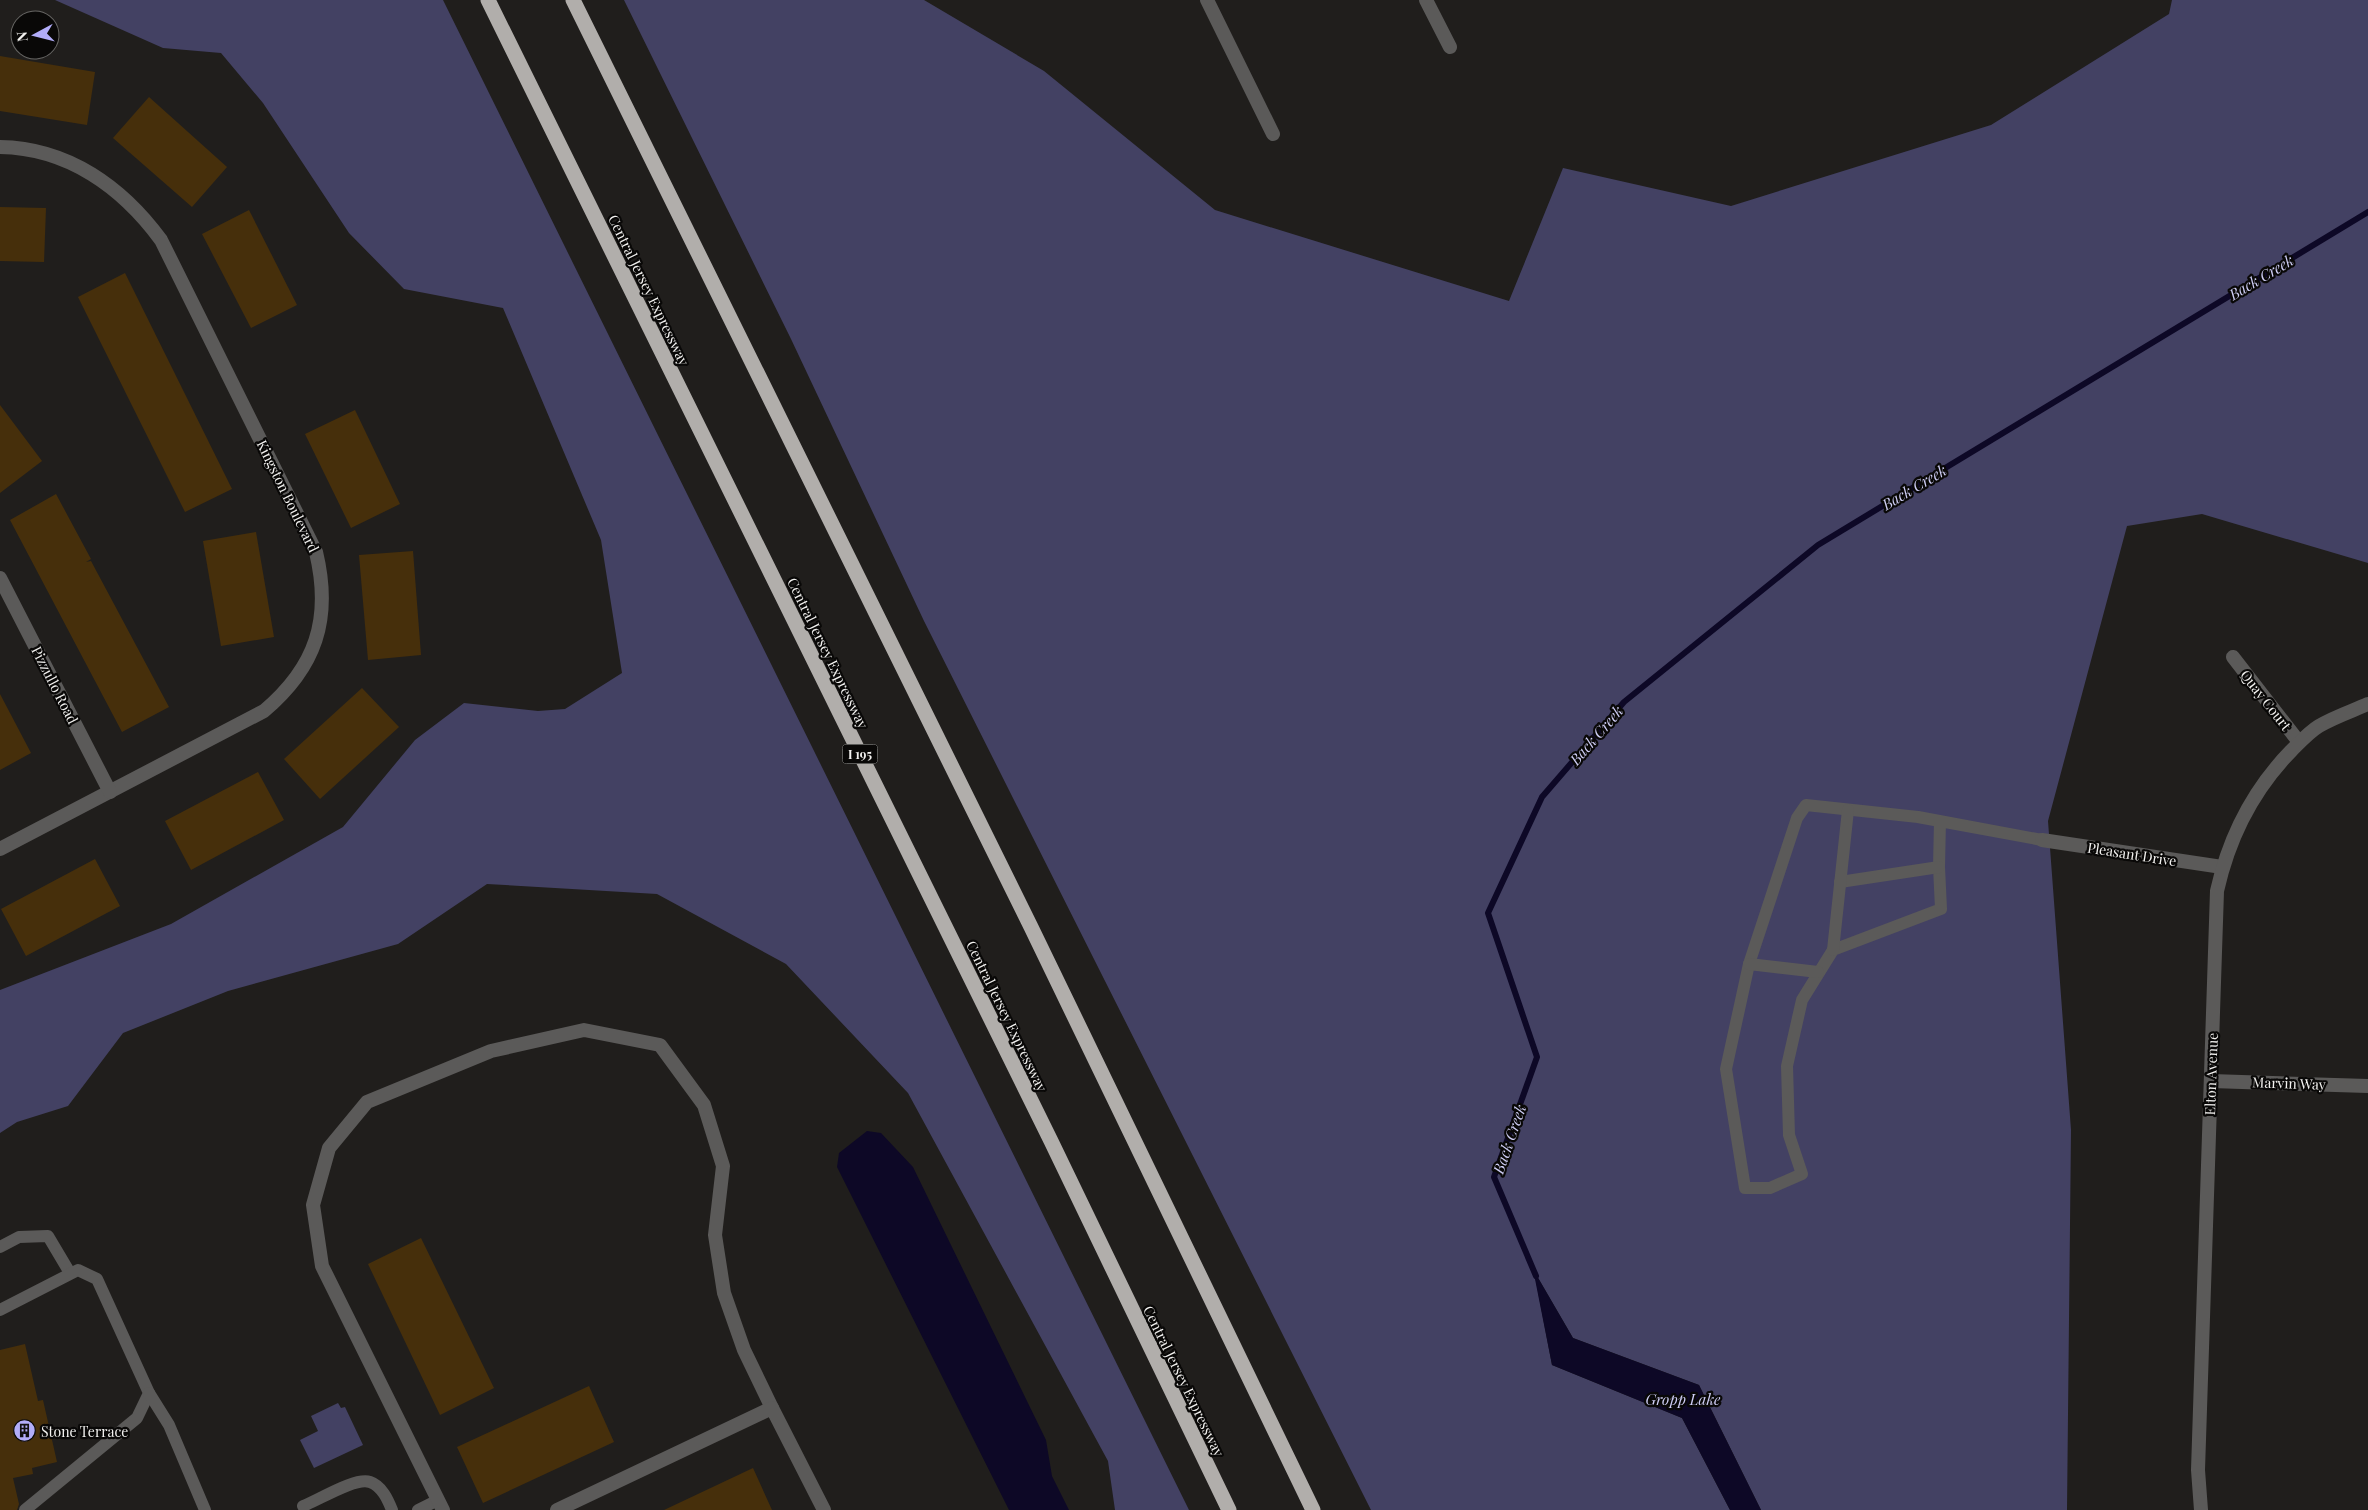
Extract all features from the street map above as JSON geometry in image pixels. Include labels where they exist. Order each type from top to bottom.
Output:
[{"type":"highway","name":"Central Jersey Expressway","points":[[488,0],[1051,1141],[1229,1510]]},
{"type":"highway","points":[[573,0],[1031,927],[1313,1510]]},
{"type":"street","points":[[1206,0],[1273,134]]},
{"type":"street","points":[[1426,0],[1450,47]]},
{"type":"street","name":"Kingston Boulevard","points":[[0,147],[36,152],[63,160],[91,173],[117,190],[143,216],[165,246],[316,552],[322,576],[323,600],[321,625],[312,650],[300,674],[283,695],[264,711],[0,849]]},
{"type":"street","name":"Pizzullo Road","points":[[0,578],[110,792]]},
{"type":"street","name":"Quay Court","points":[[2233,657],[2299,742]]},
{"type":"street","name":"Elton Avenue","points":[[2201,1510],[2198,1470],[2217,891],[2222,867],[2238,825],[2256,793],[2278,765],[2299,742],[2319,726],[2368,704]]},
{"type":"street","name":"Pleasant Drive","points":[[2042,840],[2222,867]]},
{"type":"street","points":[[441,1505],[322,1266],[313,1205],[329,1148],[367,1102],[491,1051],[584,1030],[660,1045],[704,1105],[723,1166],[715,1235],[724,1293],[744,1350],[824,1510]]},
{"type":"street","name":"Marvin Way","points":[[2211,1081],[2368,1086]]},
{"type":"street","points":[[557,1510],[772,1408]]},
{"type":"lane","points":[[1848,810],[1833,950],[1802,1000],[1787,1066],[1788,1135],[1802,1174],[1770,1188],[1745,1188],[1726,1070],[1749,964],[1797,818],[1806,805],[1848,810],[1940,821],[2042,840]]},
{"type":"lane","points":[[1833,950],[1942,909],[1939,867],[1940,821]]},
{"type":"lane","points":[[1840,882],[1939,867]]},
{"type":"lane","points":[[1749,964],[1818,972]]},
{"type":"lane","points":[[0,1247],[19,1237],[48,1236],[70,1273]]},
{"type":"lane","points":[[0,1310],[78,1270],[97,1280],[149,1393],[169,1424],[205,1510]]},
{"type":"lane","points":[[25,1510],[137,1418],[149,1393]]},
{"type":"lane","points":[[304,1506],[358,1482],[371,1482],[384,1494],[392,1510]]},
{"type":"lane","points":[[418,1510],[441,1505]]},
{"type":"shaded area","points":[[55,0],[443,0],[1189,1510],[1115,1510],[1108,1461],[908,1093],[786,964],[657,894],[487,884],[398,944],[228,991],[123,1033],[68,1106],[17,1122],[0,1133],[0,990],[171,924],[343,827],[415,740],[464,703],[538,711],[565,709],[622,673],[601,540],[503,308],[404,289],[349,233],[263,103],[221,53],[163,48]]},
{"type":"shaded area","points":[[624,0],[924,0],[1044,71],[1215,210],[1509,301],[1563,168],[1731,206],[1991,125],[2169,14],[2172,0],[2368,0],[2368,563],[2202,514],[2127,526],[2048,821],[2071,1130],[2067,1510],[1761,1510],[1699,1385],[1573,1338],[1534,1271],[1552,1365],[1682,1418],[1730,1510],[1371,1510],[924,621],[791,339]]},
{"type":"shaded area","points":[[338,1403],[341,1408],[345,1407],[363,1445],[314,1468],[300,1440],[318,1431],[311,1416]]},
{"type":"water","points":[[867,1131],[881,1133],[913,1167],[1046,1440],[1052,1476],[1069,1510],[1009,1510],[837,1167],[839,1153]]},
{"type":"water","name":"Gropp Lake","points":[[1533,1269],[1573,1338],[1699,1385],[1761,1510],[1730,1510],[1682,1418],[1552,1365]]},
{"type":"building","points":[[0,56],[10,58],[10,60],[24,60],[95,72],[87,125],[0,111]]},
{"type":"building","points":[[149,97],[227,167],[192,207],[113,138]]},
{"type":"building","points":[[0,207],[46,208],[44,262],[0,261]]},
{"type":"building","points":[[249,210],[297,305],[251,328],[202,234]]},
{"type":"building","points":[[125,273],[232,489],[185,512],[78,297]]},
{"type":"building","points":[[0,405],[42,461],[0,493]]},
{"type":"building","points":[[355,410],[400,504],[351,528],[305,434]]},
{"type":"building","points":[[56,494],[91,559],[86,562],[91,561],[169,707],[122,732],[10,520]]},
{"type":"building","points":[[256,532],[274,637],[221,646],[203,541]]},
{"type":"building","points":[[413,551],[421,655],[368,660],[359,555]]},
{"type":"building","points":[[362,688],[399,727],[320,799],[284,759]]},
{"type":"building","points":[[0,694],[31,753],[0,770]]},
{"type":"building","points":[[258,772],[284,820],[191,870],[165,821]]},
{"type":"building","points":[[95,859],[120,906],[26,956],[1,909]]},
{"type":"building","points":[[421,1238],[494,1388],[440,1415],[368,1264]]},
{"type":"building","name":"Stone Terrace","points":[[25,1344],[38,1401],[43,1400],[57,1462],[32,1468],[33,1474],[13,1478],[19,1504],[17,1510],[0,1510],[0,1350]]},
{"type":"building","points":[[589,1386],[614,1442],[483,1503],[457,1447]]},
{"type":"building","points":[[753,1468],[772,1510],[664,1510]]},
{"type":"waterway","name":"Back Creek","points":[[1536,1276],[1494,1177],[1537,1057],[1488,913],[1542,797],[1624,702],[1818,545],[2368,212]]},
{"type":"place","name":"Stone Terrace","points":[[25,1431]]}]
